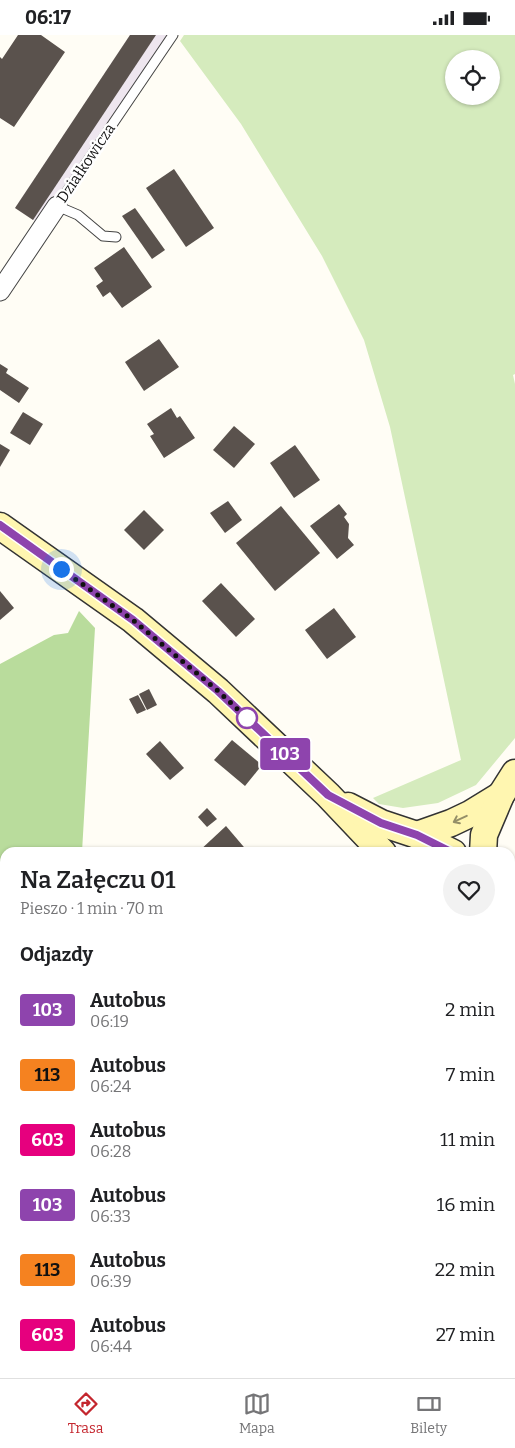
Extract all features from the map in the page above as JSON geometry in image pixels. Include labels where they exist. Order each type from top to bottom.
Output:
[{"type":"street","name":"Działkowicza","points":[[0,291],[57,206]]},
{"type":"street","points":[[0,525],[133,620],[218,691],[328,795],[377,847]]},
{"type":"street","points":[[483,847],[484,835],[501,795],[515,773]]},
{"type":"street","points":[[328,795],[381,823],[417,835],[441,847]]},
{"type":"street","points":[[417,835],[464,817],[501,795]]},
{"type":"lane","name":"Działkowicza","points":[[57,206],[173,35]]},
{"type":"lane","points":[[57,206],[78,215],[103,236],[116,237]]},
{"type":"shaded area","points":[[130,35],[169,35],[41,225],[15,208]]},
{"type":"green space","points":[[184,35],[515,35],[515,374],[513,375],[515,384],[515,738],[476,785],[438,803],[403,808],[379,804],[373,798],[461,760],[390,427],[364,340],[322,256],[241,124],[180,41]]},
{"type":"green space","points":[[79,611],[95,628],[82,847],[0,847],[0,664],[54,635],[68,633]]},
{"type":"building","points":[[18,35],[41,35],[65,52],[14,127],[0,118],[0,57],[2,59]]},
{"type":"building","points":[[130,35],[156,35],[33,220],[15,208]]},
{"type":"building","points":[[174,169],[214,228],[186,247],[146,188]]},
{"type":"building","points":[[135,208],[165,250],[152,259],[122,216]]},
{"type":"building","points":[[124,247],[152,287],[122,308],[110,292],[103,297],[96,286],[103,281],[94,268]]},
{"type":"building","points":[[159,339],[179,367],[144,391],[125,362]]},
{"type":"building","points":[[0,364],[8,369],[6,373],[29,388],[19,403],[0,390]]},
{"type":"building","points":[[171,408],[177,418],[180,416],[195,438],[164,458],[150,436],[154,434],[147,424]]},
{"type":"building","points":[[23,412],[43,424],[30,445],[10,433]]},
{"type":"building","points":[[234,426],[255,444],[234,468],[213,450]]},
{"type":"building","points":[[0,444],[10,450],[0,467]]},
{"type":"building","points":[[295,445],[320,480],[294,498],[270,463]]},
{"type":"building","points":[[228,501],[242,520],[225,533],[210,513]]},
{"type":"building","points":[[339,504],[347,514],[344,517],[349,524],[348,538],[354,545],[337,559],[310,526]]},
{"type":"building","points":[[281,506],[320,553],[275,591],[236,543]]},
{"type":"building","points":[[144,510],[164,530],[144,550],[124,530]]},
{"type":"building","points":[[221,583],[255,619],[236,637],[202,601]]},
{"type":"building","points":[[0,591],[14,608],[0,620]]},
{"type":"building","points":[[334,608],[356,637],[327,659],[305,630]]},
{"type":"building","points":[[149,689],[157,705],[147,710],[139,694]]},
{"type":"building","points":[[138,695],[146,710],[137,714],[129,699]]},
{"type":"building","points":[[232,740],[262,765],[245,786],[214,760]]},
{"type":"building","points":[[160,741],[184,768],[170,780],[146,754]]},
{"type":"building","points":[[207,808],[217,819],[207,827],[198,817]]},
{"type":"building","points":[[226,826],[244,847],[203,847]]},
{"type":"bus line","name":"103","points":[[0,525],[133,620],[218,691],[328,795],[381,823],[417,835],[441,847]]},
{"type":"route","points":[[61,569],[133,620],[218,691],[247,718]]}]
